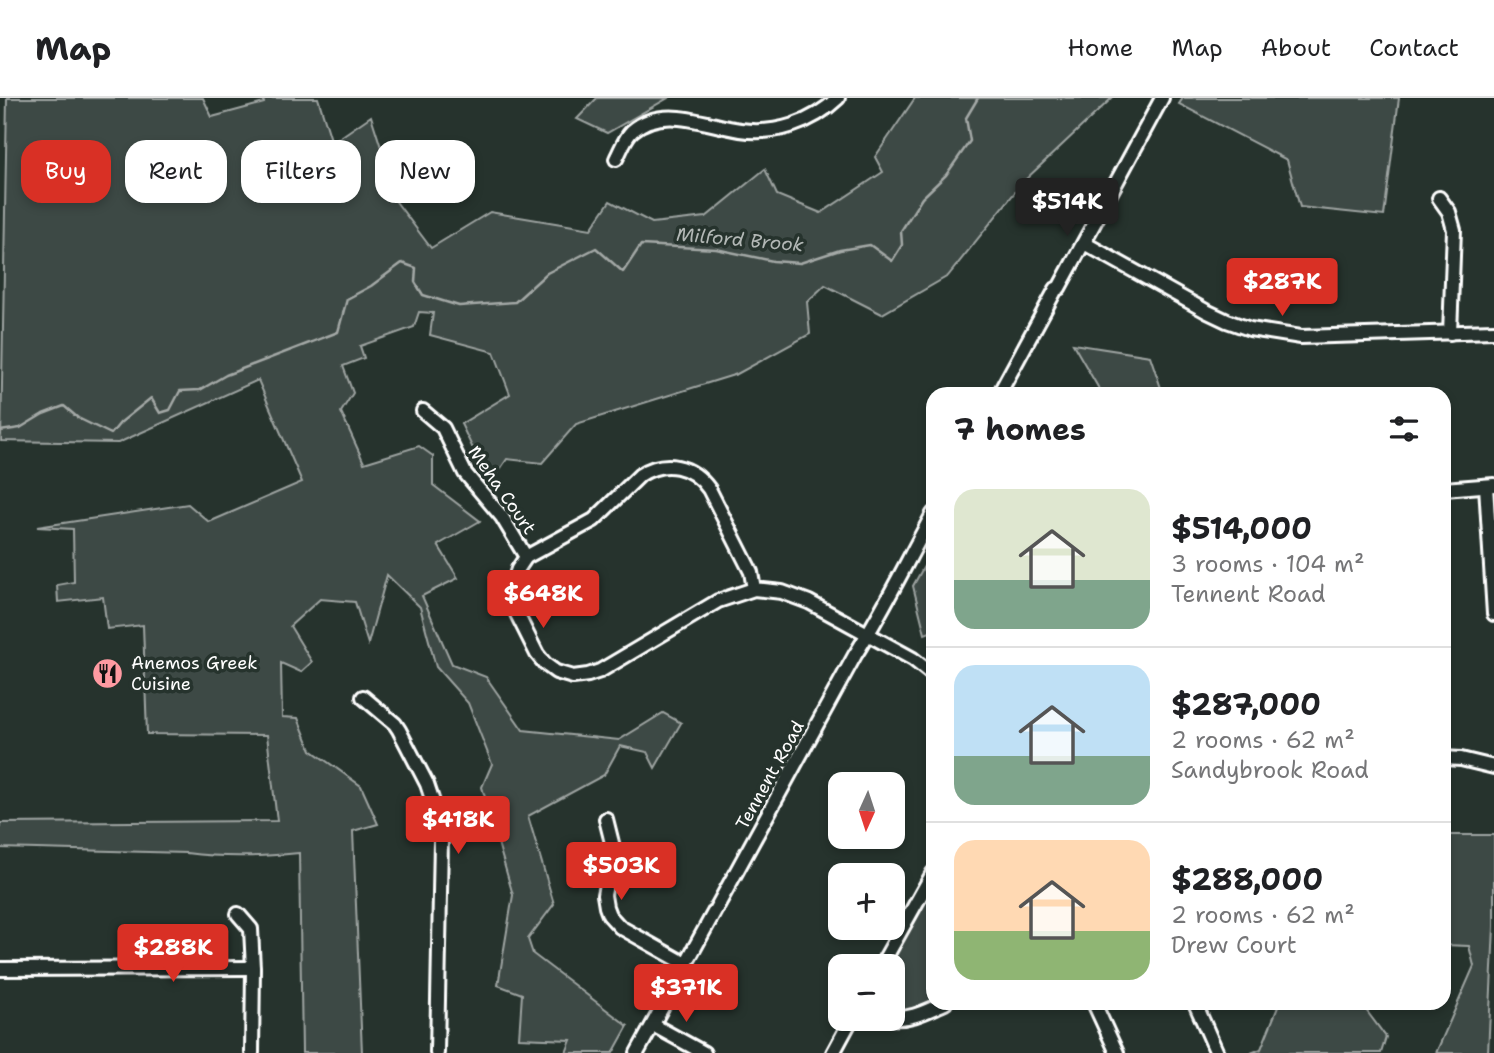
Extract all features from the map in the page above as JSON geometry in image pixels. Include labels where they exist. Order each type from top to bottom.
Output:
[{"type":"street","points":[[616,159],[627,136],[634,129],[652,120],[679,118],[739,130],[769,131],[810,119],[838,98]]},
{"type":"street","points":[[1003,387],[1162,98]]},
{"type":"street","points":[[1439,198],[1449,212],[1454,230],[1450,333]]},
{"type":"street","points":[[1084,243],[1206,311],[1250,329],[1301,337],[1494,331]]},
{"type":"street","name":"Meha Court","points":[[423,411],[443,428],[465,473],[502,517],[526,557]]},
{"type":"street","points":[[754,589],[751,572],[709,489],[695,474],[673,466],[648,470],[594,520],[526,557],[518,569],[512,587],[513,604],[537,654],[556,672],[573,677],[600,671],[718,601],[754,589],[798,596],[913,659],[926,669]]},
{"type":"street","points":[[1451,489],[1490,486],[1494,614]]},
{"type":"street","name":"Tennent Road","points":[[637,1053],[926,527]]},
{"type":"street","points":[[363,697],[399,730],[427,784],[439,820],[442,878],[437,1053]]},
{"type":"street","points":[[1451,758],[1494,767]]},
{"type":"street","points":[[606,819],[613,846],[604,895],[609,915],[620,927],[686,964]]},
{"type":"street","points":[[888,954],[926,886]]},
{"type":"street","points":[[238,914],[251,929],[252,1053]]},
{"type":"street","points":[[0,969],[253,968]]},
{"type":"street","points":[[905,1019],[929,1010]]},
{"type":"street","points":[[1097,1010],[1117,1053]]},
{"type":"street","points":[[1198,1010],[1217,1053]]},
{"type":"street","points":[[653,1025],[704,1053]]},
{"type":"street","points":[[834,1053],[845,1031]]},
{"type":"shaded area","points":[[7,98],[203,98],[212,117],[264,103],[263,98],[318,98],[331,140],[241,140],[241,203],[361,203],[361,140],[336,140],[371,116],[379,140],[375,140],[375,203],[397,203],[431,248],[490,212],[591,229],[610,201],[652,223],[706,217],[765,169],[777,195],[821,213],[883,172],[875,157],[915,98],[1112,98],[1024,181],[948,276],[882,314],[825,285],[807,302],[810,334],[737,374],[576,424],[542,463],[507,459],[490,484],[461,424],[510,394],[494,352],[430,335],[433,313],[419,312],[414,327],[360,346],[364,358],[343,366],[353,393],[341,412],[364,463],[419,446],[433,456],[433,485],[480,521],[438,545],[458,578],[422,596],[452,664],[486,677],[523,730],[619,740],[663,713],[681,723],[655,768],[647,752],[620,746],[604,775],[528,816],[554,904],[528,939],[533,954],[628,1026],[613,1053],[566,1053],[571,1040],[519,1038],[522,994],[498,985],[513,895],[482,787],[492,764],[468,703],[436,667],[420,607],[387,575],[368,644],[355,602],[320,599],[290,626],[312,662],[301,672],[281,663],[282,717],[298,718],[311,750],[361,786],[378,824],[353,831],[362,1053],[302,1053],[299,853],[228,856],[0,848],[0,823],[277,821],[267,735],[147,734],[143,625],[107,629],[103,597],[58,602],[57,585],[74,582],[73,529],[37,527],[188,504],[209,522],[302,482],[258,380],[118,443],[1,441]]},
{"type":"shaded area","points":[[597,98],[668,98],[607,133],[577,119]]},
{"type":"shaded area","points":[[1183,98],[1399,98],[1384,216],[1300,207],[1287,160],[1179,104]]},
{"type":"shaded area","points":[[1073,344],[1150,356],[1161,387],[1098,387]]},
{"type":"shaded area","points":[[926,563],[925,634],[913,586]]},
{"type":"shaded area","points":[[1451,835],[1494,835],[1494,926],[1488,1053],[1436,1053],[1474,966],[1469,946],[1451,945]]},
{"type":"shaded area","points":[[926,891],[926,1010],[933,1010],[905,1021],[905,954],[889,954],[897,940],[905,940],[905,927]]},
{"type":"shaded area","points":[[1277,1010],[1366,1010],[1386,1037],[1381,1053],[1251,1053],[1261,1049]]},
{"type":"waterway","name":"Milford Brook","points":[[0,431],[20,428],[43,414],[64,406],[78,418],[111,434],[120,423],[151,398],[160,413],[170,410],[180,391],[200,390],[226,375],[338,332],[347,299],[371,286],[402,263],[416,268],[415,282],[423,295],[459,306],[515,302],[547,273],[596,248],[623,272],[641,245],[716,249],[773,261],[800,263],[840,250],[870,245],[892,261],[902,245],[901,231],[922,198],[946,175],[970,141],[966,118],[978,98]]},
{"type":"place","name":"Anemos Greek Cuisine","points":[[108,673]]}]
